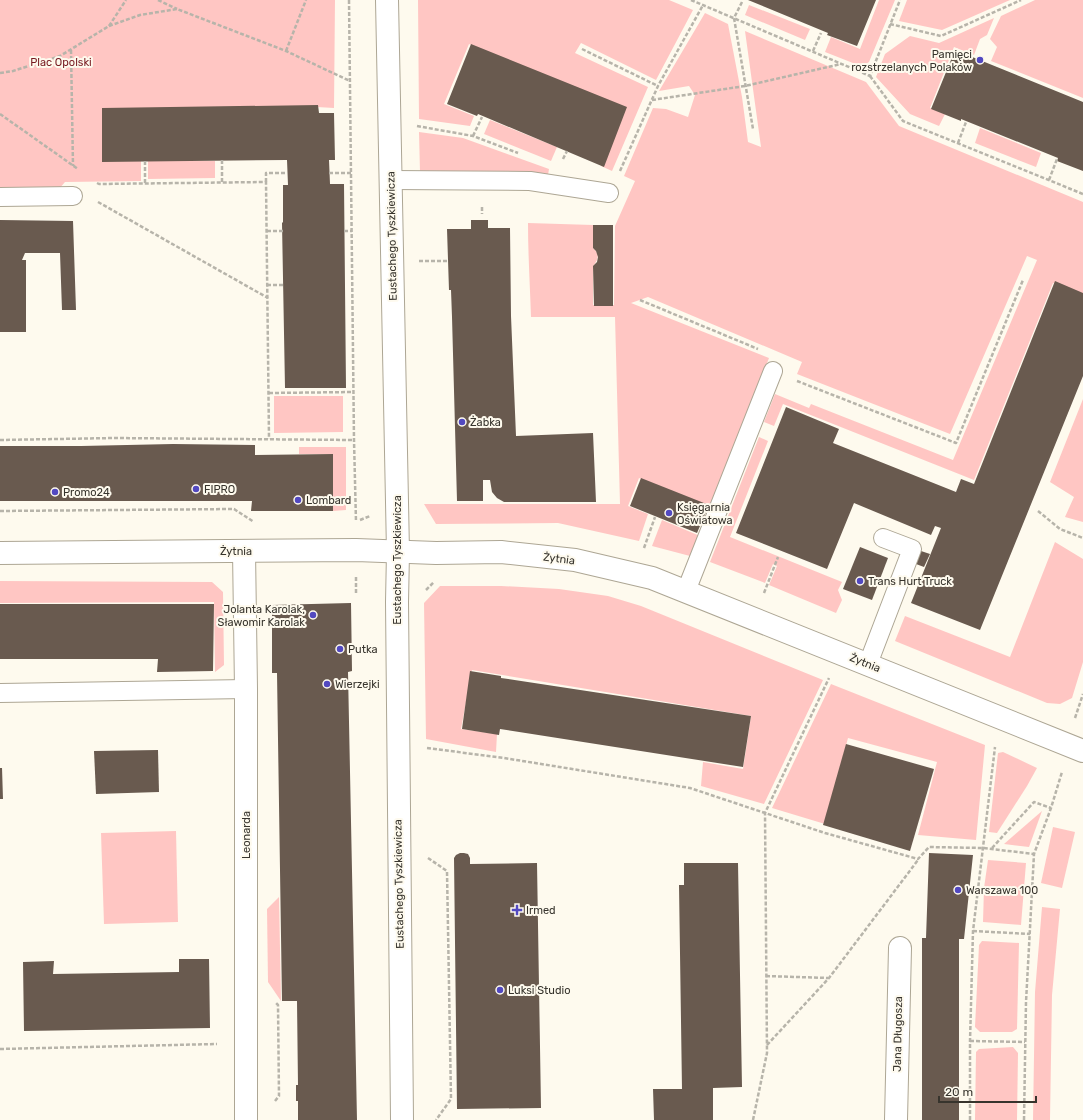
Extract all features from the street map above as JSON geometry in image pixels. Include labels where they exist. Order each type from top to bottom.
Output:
[{"type":"street","name":"Eustachego Tyszkiewicza","points":[[387,0],[398,552],[397,602],[402,1120]]},
{"type":"street","name":"Żytnia","points":[[0,552],[356,550],[398,552],[502,552],[575,560],[652,578],[1083,751]]},
{"type":"street","name":"Leonarda","points":[[244,551],[246,689],[246,1120]]},
{"type":"street","name":"Jana Długosza","points":[[896,1120],[900,948]]},
{"type":"lane","points":[[391,180],[530,181],[609,193]]},
{"type":"lane","points":[[0,198],[73,196]]},
{"type":"lane","points":[[686,591],[708,539],[773,371]]},
{"type":"lane","points":[[868,664],[912,549],[883,538]]},
{"type":"lane","points":[[0,693],[246,689]]},
{"type":"path","points":[[109,26],[126,0]]},
{"type":"path","points":[[158,0],[177,9],[286,51],[350,81]]},
{"type":"path","points":[[286,51],[306,0]]},
{"type":"path","points":[[348,522],[356,522],[353,392],[349,0]]},
{"type":"path","points":[[691,0],[870,76],[903,121],[1083,194]]},
{"type":"path","points":[[870,76],[900,0]]},
{"type":"path","points":[[890,24],[941,36],[1021,0]]},
{"type":"path","points":[[742,2],[734,18],[753,129]]},
{"type":"path","points":[[617,177],[658,86],[704,5]]},
{"type":"path","points":[[0,73],[13,71],[60,56],[109,26],[140,15],[177,9]]},
{"type":"path","points":[[813,51],[821,33]]},
{"type":"path","points":[[582,49],[658,86]]},
{"type":"path","points":[[71,50],[73,196]]},
{"type":"path","points":[[651,100],[745,86],[842,64]]},
{"type":"path","points":[[0,114],[80,171]]},
{"type":"path","points":[[474,136],[482,117]]},
{"type":"path","points":[[958,143],[966,122]]},
{"type":"path","points":[[413,125],[474,136],[523,155]]},
{"type":"path","points":[[1049,180],[1057,159]]},
{"type":"path","points":[[222,160],[222,182]]},
{"type":"path","points":[[145,161],[145,184]]},
{"type":"path","points":[[269,439],[266,173],[287,173]]},
{"type":"path","points":[[329,173],[351,173]]},
{"type":"path","points":[[92,180],[99,184],[266,182]]},
{"type":"path","points":[[94,200],[268,298]]},
{"type":"path","points":[[267,231],[284,231]]},
{"type":"path","points":[[344,231],[352,231]]},
{"type":"path","points":[[415,261],[448,261]]},
{"type":"path","points":[[640,300],[779,358],[773,371],[956,443],[1023,280]]},
{"type":"path","points":[[267,285],[284,285]]},
{"type":"path","points":[[269,392],[353,392]]},
{"type":"path","points":[[0,440],[115,438],[354,440]]},
{"type":"path","points":[[0,511],[234,509],[255,522]]},
{"type":"path","points":[[1038,511],[1060,529],[1083,538]]},
{"type":"path","points":[[643,550],[655,517]]},
{"type":"path","points":[[764,593],[778,556]]},
{"type":"path","points":[[397,602],[418,602],[427,588],[436,580]]},
{"type":"path","points":[[753,1120],[766,1053],[764,813],[829,678],[836,681]]},
{"type":"path","points":[[1075,720],[1083,694]]},
{"type":"path","points":[[970,1120],[970,1041],[973,931],[995,744],[1002,747]]},
{"type":"path","points":[[423,747],[504,758],[690,788],[764,813],[918,860]]},
{"type":"path","points":[[1024,1120],[1026,1002],[1034,854],[1051,808],[1062,770]]},
{"type":"path","points":[[992,848],[1034,802],[1051,808]]},
{"type":"path","points":[[766,1045],[829,978],[929,847],[992,848],[1034,854]]},
{"type":"path","points":[[424,855],[447,871],[451,1099],[436,1120]]},
{"type":"path","points":[[973,931],[1030,934]]},
{"type":"path","points":[[766,976],[829,978]]},
{"type":"path","points":[[970,1041],[1025,1042]]},
{"type":"path","points":[[0,1049],[246,1043]]},
{"type":"green space","name":"Plac Opolski","points":[[0,0],[335,0],[334,108],[317,107],[141,161],[141,181],[65,182],[59,189],[0,189]]},
{"type":"green space","points":[[418,0],[669,0],[693,10],[656,80],[581,43],[575,53],[648,87],[612,171],[601,166],[624,107],[469,44],[444,104],[474,116],[470,126],[419,119]]},
{"type":"green space","points":[[879,0],[895,0],[869,62],[864,65],[858,65],[825,52],[831,37],[860,49]]},
{"type":"green space","points":[[907,0],[1010,0],[942,30],[899,21]]},
{"type":"green space","points":[[1035,0],[1083,0],[1083,98],[991,61],[997,47],[990,39],[1001,16]]},
{"type":"green space","points":[[749,5],[810,29],[805,40],[745,15]]},
{"type":"green space","points":[[705,13],[728,24],[742,97],[748,142],[761,147],[745,31],[866,82],[899,126],[1083,202],[1083,295],[1053,283],[974,480],[783,404],[774,426],[764,422],[775,394],[809,408],[811,404],[953,460],[1037,260],[1027,256],[950,434],[797,374],[802,362],[648,297],[631,303],[769,358],[712,507],[639,478],[628,506],[648,514],[639,541],[558,523],[436,524],[424,504],[620,504],[615,317],[531,317],[528,223],[593,225],[593,248],[598,255],[593,267],[593,305],[614,305],[615,226],[635,181],[624,176],[653,108],[666,109],[688,117],[695,95],[689,86],[659,91]]},
{"type":"green space","points":[[994,18],[987,35],[980,39],[974,55],[954,47],[930,108],[945,114],[939,126],[910,114],[876,77],[885,54],[910,36],[939,43]]},
{"type":"green space","points":[[490,120],[557,147],[551,161],[484,134]]},
{"type":"green space","points":[[980,128],[1041,153],[1036,167],[975,143]]},
{"type":"green space","points":[[419,132],[463,138],[549,169],[548,175],[420,172]]},
{"type":"green space","points":[[148,161],[215,161],[215,178],[148,179]]},
{"type":"green space","points":[[274,396],[343,396],[343,432],[274,433]]},
{"type":"green space","points":[[1083,399],[1083,522],[1065,517],[1074,497],[1050,482]]},
{"type":"green space","points":[[759,437],[768,441],[730,537],[842,582],[838,590],[842,600],[836,613],[769,585],[777,566],[773,564],[765,583],[710,562]]},
{"type":"green space","points":[[299,447],[346,447],[346,510],[333,511],[333,454],[299,454]]},
{"type":"green space","points":[[662,520],[700,536],[690,556],[652,546]]},
{"type":"green space","points":[[1055,542],[1083,559],[1083,662],[1072,698],[1060,704],[1047,703],[895,641],[905,616],[1010,657]]},
{"type":"green space","points":[[0,581],[212,582],[223,592],[224,665],[215,672],[214,602],[0,603]]},
{"type":"green space","points":[[440,586],[501,586],[559,589],[608,596],[641,606],[823,680],[764,804],[701,786],[703,762],[743,769],[751,716],[472,670],[461,729],[497,734],[496,752],[426,739],[424,603]]},
{"type":"green space","points":[[831,684],[985,745],[976,840],[918,835],[937,762],[848,738],[825,824],[772,808]]},
{"type":"green space","points":[[1003,752],[1037,768],[997,833],[989,832],[998,753]]},
{"type":"green space","points":[[1042,811],[1029,847],[1004,844]]},
{"type":"green space","points":[[1053,827],[1075,832],[1062,888],[1041,883]]},
{"type":"green space","points":[[176,831],[178,922],[104,924],[101,833]]},
{"type":"green space","points":[[988,860],[1026,863],[1021,925],[983,922],[984,888]]},
{"type":"green space","points":[[279,897],[281,1001],[268,982],[267,909]]},
{"type":"green space","points":[[1042,907],[1060,909],[1052,995],[1050,1120],[1033,1120],[1035,992]]},
{"type":"green space","points":[[982,941],[1019,943],[1017,1029],[1012,1032],[980,1032],[975,1027],[979,945]]},
{"type":"green space","points":[[1013,1047],[1018,1053],[1017,1120],[975,1120],[976,1052],[979,1049]]},
{"type":"building","points":[[748,0],[876,0],[857,46],[827,35],[828,33]]},
{"type":"building","points":[[471,44],[627,107],[604,167],[478,114],[477,116],[447,104]]},
{"type":"building","points":[[955,50],[1083,102],[1083,171],[1057,161],[1058,158],[961,119],[961,121],[931,109]]},
{"type":"building","points":[[318,105],[319,113],[334,113],[335,160],[329,160],[330,184],[344,184],[346,388],[285,388],[282,223],[283,185],[288,185],[287,160],[102,162],[102,108]]},
{"type":"building","points":[[0,220],[73,221],[76,310],[62,310],[60,253],[25,253],[22,260],[26,260],[26,332],[0,332]]},
{"type":"building","points":[[471,220],[488,220],[488,228],[510,228],[511,316],[516,436],[593,433],[596,502],[504,502],[497,498],[492,492],[490,480],[483,480],[483,501],[457,501],[452,317],[451,290],[449,290],[447,229],[471,229]]},
{"type":"building","points":[[593,225],[613,225],[613,306],[594,306],[593,266],[597,262],[598,257],[593,248]]},
{"type":"building","points":[[1055,281],[1083,293],[1083,376],[980,630],[911,603],[941,528],[935,526],[931,535],[854,503],[827,569],[736,533],[786,407],[839,429],[833,443],[956,492],[961,479],[974,484]]},
{"type":"building","points":[[173,444],[255,445],[255,455],[333,454],[333,511],[251,511],[252,501],[0,501],[0,446]]},
{"type":"building","points":[[641,478],[709,505],[697,533],[630,506]]},
{"type":"building","points":[[860,547],[888,558],[872,600],[843,589]]},
{"type":"building","points":[[921,551],[930,554],[924,567],[916,564]]},
{"type":"building","points":[[351,603],[352,671],[348,672],[357,1120],[298,1120],[298,1101],[296,1101],[296,1085],[298,1085],[297,1001],[282,1001],[277,673],[272,673],[272,605]]},
{"type":"building","points":[[0,604],[214,604],[213,671],[157,672],[158,659],[0,659]]},
{"type":"building","points":[[470,671],[501,676],[501,678],[751,716],[743,767],[500,729],[499,735],[462,729]]},
{"type":"building","points":[[846,744],[934,769],[910,851],[823,825]]},
{"type":"building","points":[[158,750],[159,792],[96,794],[94,751]]},
{"type":"building","points":[[0,768],[2,768],[3,799],[0,799]]},
{"type":"building","points":[[460,853],[468,854],[470,864],[537,863],[541,1108],[457,1109],[454,858]]},
{"type":"building","points":[[929,853],[973,855],[964,939],[959,939],[959,1120],[922,1120],[922,938],[926,938]]},
{"type":"building","points":[[684,863],[738,863],[742,1087],[713,1088],[713,1120],[654,1120],[653,1089],[682,1089],[679,885],[684,885]]},
{"type":"building","points":[[179,959],[209,959],[210,1028],[24,1031],[23,962],[54,961],[53,974],[179,972]]},
{"type":"place","name":"Pamięci rozstrzelanych Polaków","points":[[980,60]]},
{"type":"place","name":"Żabka","points":[[462,422]]},
{"type":"place","name":"FIPRO","points":[[196,489]]},
{"type":"place","name":"Promo24","points":[[55,492]]},
{"type":"place","name":"Lombard","points":[[298,500]]},
{"type":"place","name":"Księgarnia Oświatowa","points":[[669,513]]},
{"type":"place","name":"Trans Hurt Truck","points":[[860,581]]},
{"type":"place","name":"Jolanta Karolak, Sławomir Karolak","points":[[313,615]]},
{"type":"place","name":"Putka","points":[[340,649]]},
{"type":"place","name":"Wierzejki","points":[[327,684]]},
{"type":"place","name":"Warszawa 100","points":[[958,890]]},
{"type":"place","name":"Irmed","points":[[517,910]]},
{"type":"place","name":"Luksi Studio","points":[[500,990]]}]
